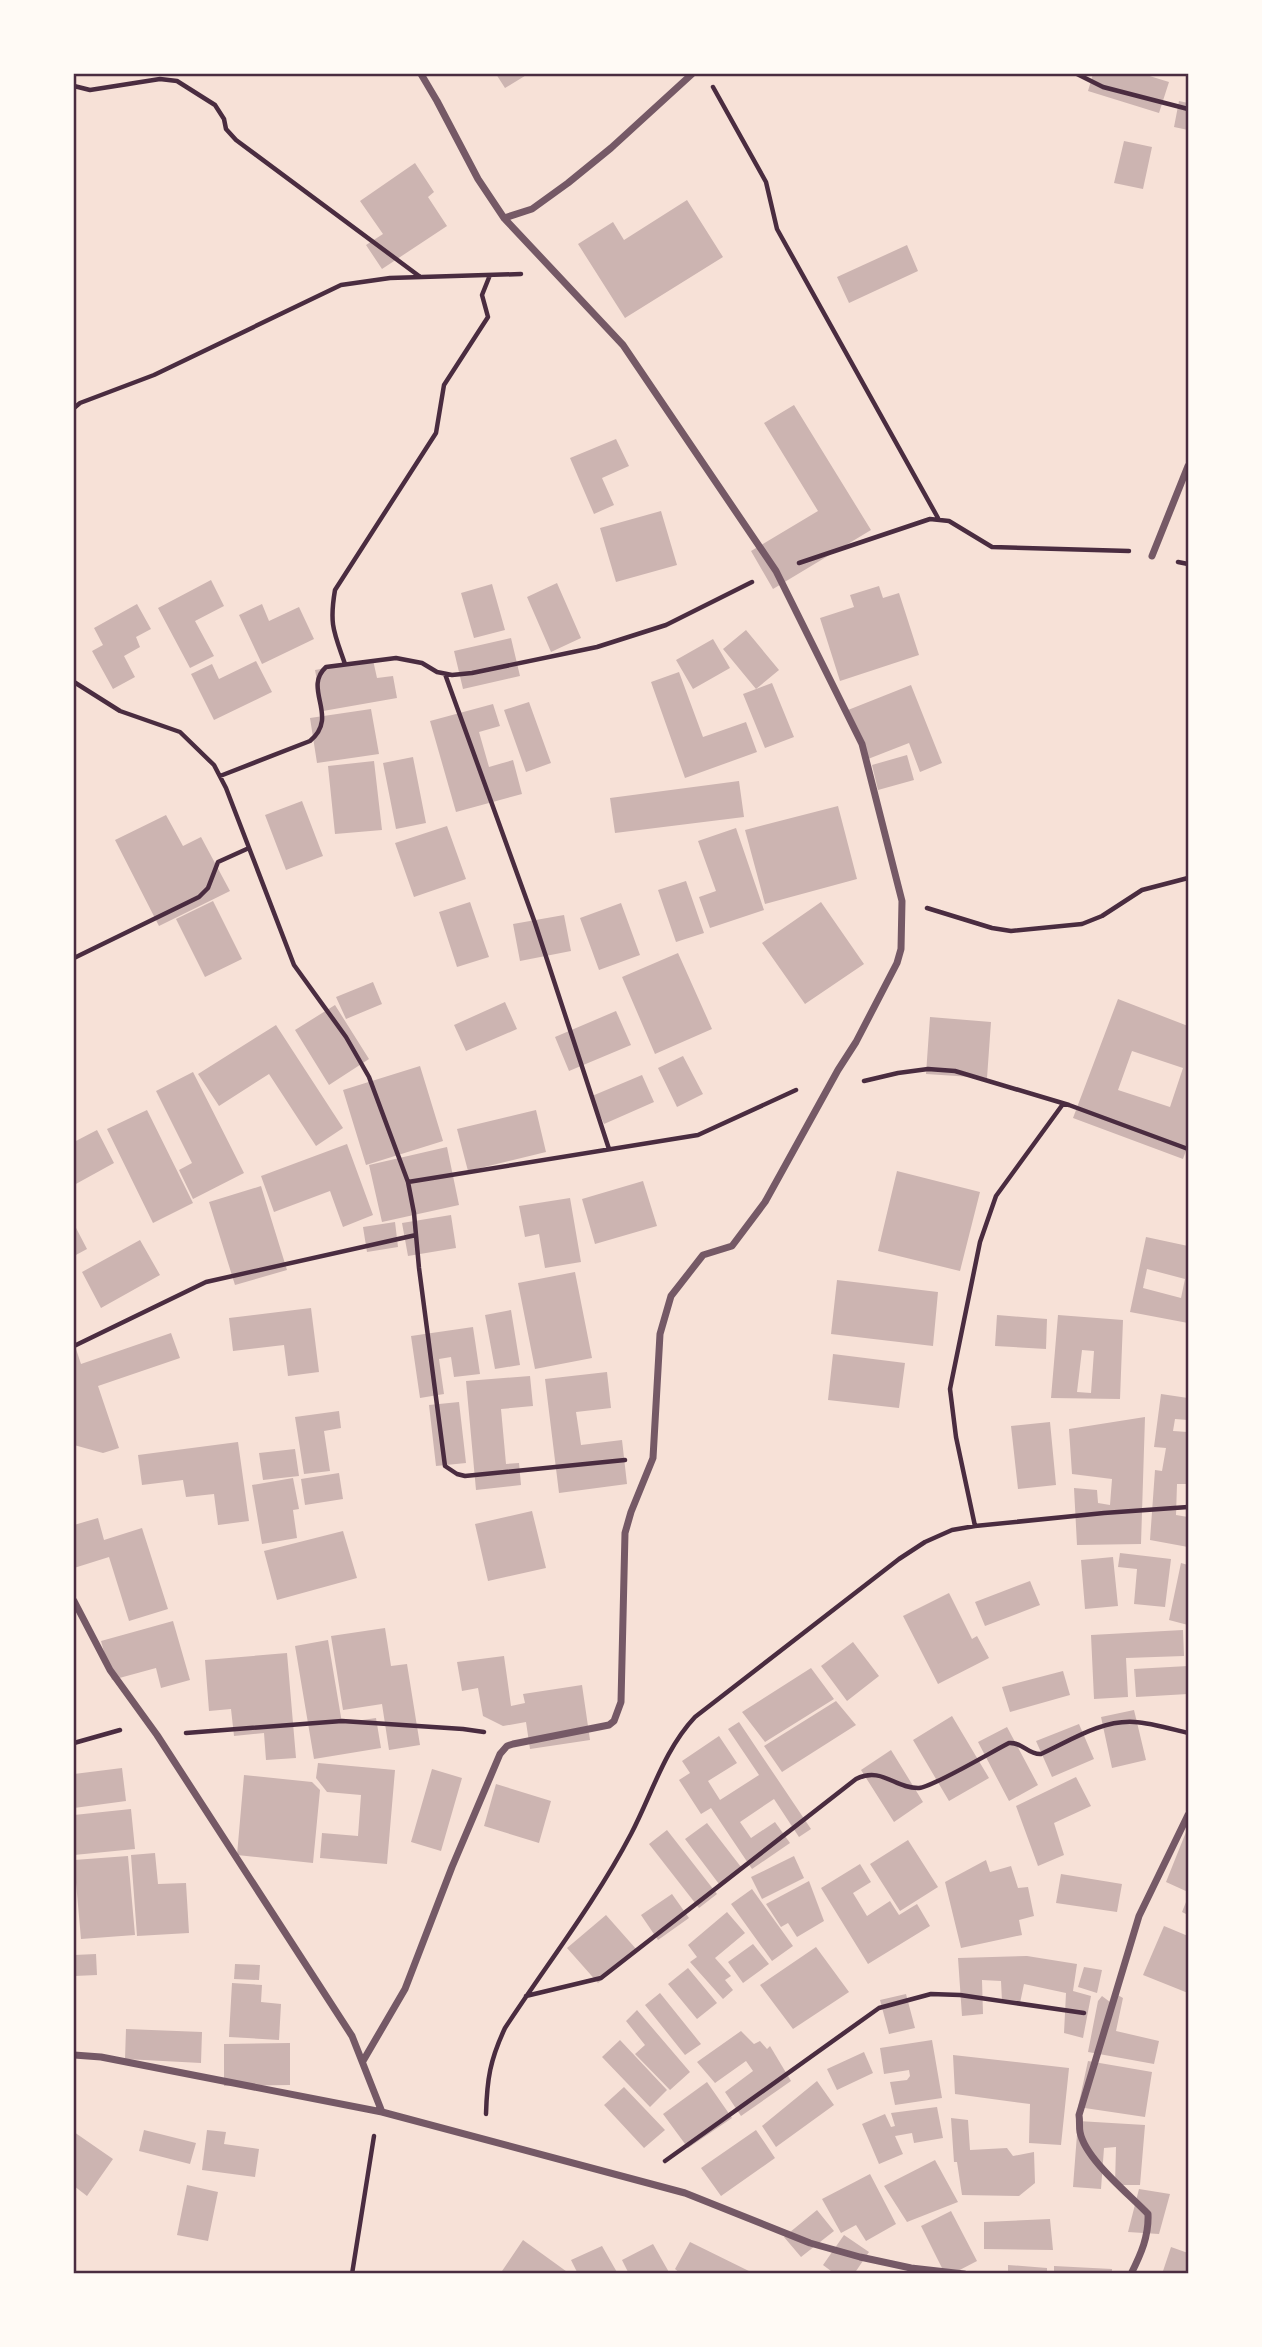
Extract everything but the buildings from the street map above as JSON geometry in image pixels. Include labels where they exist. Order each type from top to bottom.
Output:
[{"type":"street","points":[[363,2061],[405,1989],[496,1760],[507,1746],[609,1725],[614,1721],[621,1702],[625,1533],[653,1458],[660,1334],[671,1296],[702,1255],[732,1246],[747,1230],[856,1042],[897,963],[901,949],[902,901],[862,744],[776,571],[623,345],[504,218],[478,179],[421,74]]},
{"type":"street","points":[[504,218],[532,209],[568,183],[611,148],[692,74]]},
{"type":"street","points":[[1152,556],[1188,466]]},
{"type":"street","points":[[74,1601],[110,1670],[157,1735],[352,2036],[380,2112]]},
{"type":"street","points":[[1131,2273],[1145,2244],[1148,2214],[1085,2146],[1080,2133],[1079,2116],[1139,1916],[1188,1815]]},
{"type":"street","points":[[74,2055],[101,2057],[380,2112],[685,2193],[810,2243],[911,2268],[964,2273]]},
{"type":"path","points":[[1077,74],[1103,87],[1188,109]]},
{"type":"path","points":[[74,86],[90,90],[160,79],[177,81],[215,105],[224,119],[226,129],[236,140],[420,276]]},
{"type":"path","points":[[711,84],[766,182],[777,229],[939,519]]},
{"type":"path","points":[[74,408],[80,403],[153,375],[341,285],[420,276],[557,273]]},
{"type":"path","points":[[345,664],[331,625],[335,590],[436,433],[444,385],[488,317],[482,295],[490,275]]},
{"type":"path","points":[[220,776],[310,741],[316,736],[324,718],[316,683],[327,667],[396,658],[409,659],[452,676],[597,647],[666,625],[776,571],[930,519],[949,521],[992,547],[1129,551],[1188,564]]},
{"type":"path","points":[[445,674],[534,923],[609,1149]]},
{"type":"path","points":[[74,682],[120,711],[180,732],[215,765],[294,965],[346,1037],[369,1077],[408,1182],[445,1466],[465,1476],[653,1458]]},
{"type":"path","points":[[74,958],[193,901],[208,888],[218,862],[248,848]]},
{"type":"path","points":[[902,901],[992,928],[1011,931],[1082,924],[1102,916],[1142,890],[1188,878]]},
{"type":"path","points":[[408,1182],[698,1135],[838,1070]]},
{"type":"path","points":[[827,1091],[898,1073],[955,1071],[1063,1104],[1188,1149]]},
{"type":"path","points":[[975,1525],[956,1437],[950,1389],[977,1255],[996,1196],[1063,1104]]},
{"type":"path","points":[[74,1346],[206,1282],[416,1235]]},
{"type":"path","points":[[485,2139],[487,2077],[497,2046],[526,1996],[603,1881],[631,1834],[671,1747],[695,1717],[925,1542],[952,1530],[975,1525],[1188,1507]]},
{"type":"path","points":[[74,1743],[148,1722]]},
{"type":"path","points":[[157,1735],[324,1722],[361,1722],[480,1731],[497,1737],[507,1746]]},
{"type":"path","points":[[526,1996],[601,1978],[863,1775],[882,1776],[921,1788],[1009,1743],[1018,1743],[1031,1752],[1041,1754],[1099,1727],[1115,1723],[1135,1722],[1188,1733]]},
{"type":"path","points":[[639,2179],[879,2008],[931,1994],[1108,2017]]},
{"type":"path","points":[[352,2273],[380,2112]]}]
